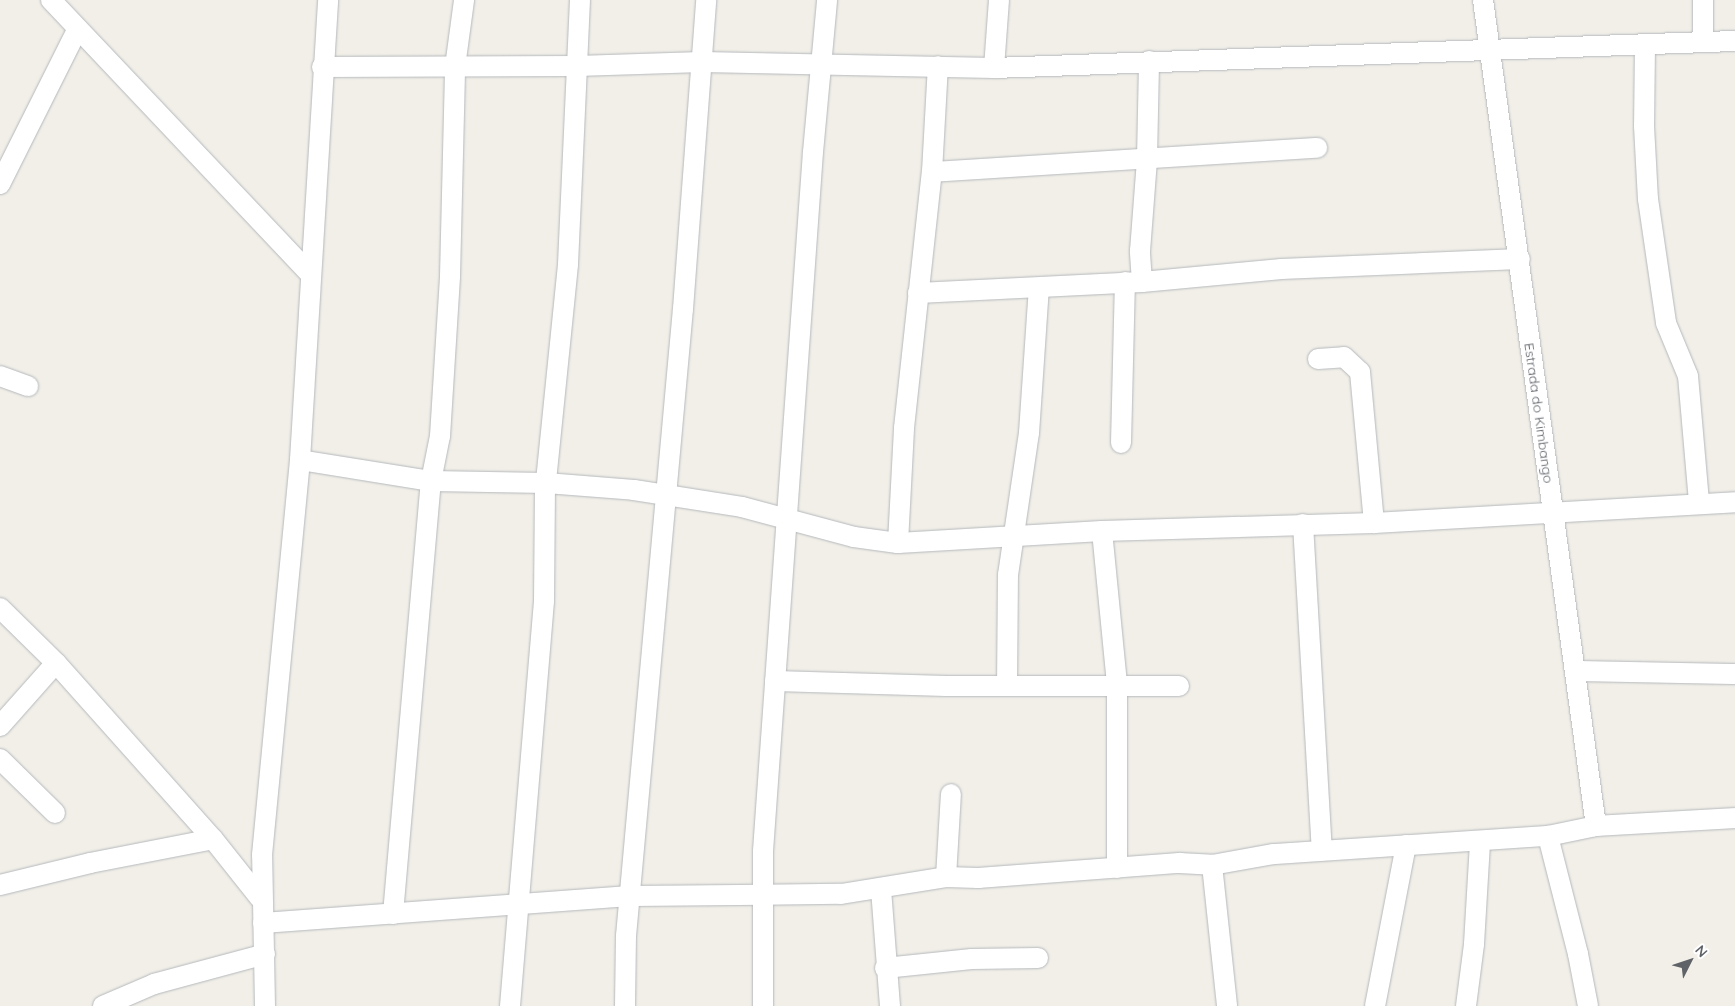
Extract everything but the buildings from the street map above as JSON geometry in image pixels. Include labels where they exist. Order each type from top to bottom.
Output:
[{"type":"street","points":[[51,0],[77,30],[310,274]]},
{"type":"street","points":[[265,1006],[265,954],[260,898],[262,855],[300,460],[322,67],[328,0]]},
{"type":"street","points":[[393,914],[431,482],[440,436],[450,276],[455,67],[464,0]]},
{"type":"street","points":[[510,1006],[516,907],[544,601],[546,483],[568,264],[580,0]]},
{"type":"street","points":[[625,1006],[626,936],[632,896],[667,494],[706,0]]},
{"type":"street","points":[[763,1006],[763,851],[789,518],[813,152],[827,0]]},
{"type":"street","points":[[994,68],[999,0]]},
{"type":"street","name":"Estrada do Kimbango","points":[[1483,0],[1520,258],[1533,375],[1554,511],[1596,826]]},
{"type":"street","points":[[1703,0],[1703,42]]},
{"type":"street","points":[[0,184],[77,30]]},
{"type":"street","points":[[322,67],[577,66],[702,62],[994,68],[1149,61],[1645,46],[1735,41]]},
{"type":"street","points":[[1645,46],[1644,126],[1648,199],[1666,323],[1688,376],[1699,503]]},
{"type":"street","points":[[1121,443],[1134,282],[1147,159],[1149,61]]},
{"type":"street","points":[[898,543],[904,428],[932,172],[938,66]]},
{"type":"street","points":[[932,172],[1317,148]]},
{"type":"street","points":[[918,293],[1134,282],[1281,269],[1520,258]]},
{"type":"street","points":[[1008,686],[1006,618],[1014,537],[1034,383],[1039,288]]},
{"type":"street","points":[[1318,359],[1344,357],[1360,372],[1374,524]]},
{"type":"street","points":[[0,376],[28,386]]},
{"type":"street","points":[[300,460],[431,482],[546,483],[667,494],[789,518],[854,537],[898,543],[1102,531],[1303,524],[1374,524],[1554,511],[1735,502]]},
{"type":"street","points":[[1303,524],[1322,850]]},
{"type":"street","points":[[1102,531],[1117,685],[1117,868]]},
{"type":"street","points":[[0,608],[56,663],[213,839],[260,898]]},
{"type":"street","points":[[0,726],[56,663]]},
{"type":"street","points":[[1575,671],[1735,674]]},
{"type":"street","points":[[775,681],[1008,686],[1179,686]]},
{"type":"street","points":[[0,759],[55,813]]},
{"type":"street","points":[[946,877],[952,794]]},
{"type":"street","points":[[263,923],[516,907],[632,896],[841,894],[882,889],[946,877],[978,878],[1179,863],[1212,865],[1274,854],[1322,850],[1348,851],[1406,845],[1480,843],[1548,836],[1596,826],[1735,818]]},
{"type":"street","points":[[1548,836],[1578,954],[1588,1006]]},
{"type":"street","points":[[2,881],[213,839]]},
{"type":"street","points":[[1466,1006],[1474,944],[1480,843]]},
{"type":"street","points":[[1374,1006],[1406,845]]},
{"type":"street","points":[[1212,865],[1227,1006]]},
{"type":"street","points":[[882,889],[885,968],[890,1006]]},
{"type":"street","points":[[103,1006],[154,984],[265,954]]},
{"type":"street","points":[[885,968],[972,959],[1038,958]]}]
